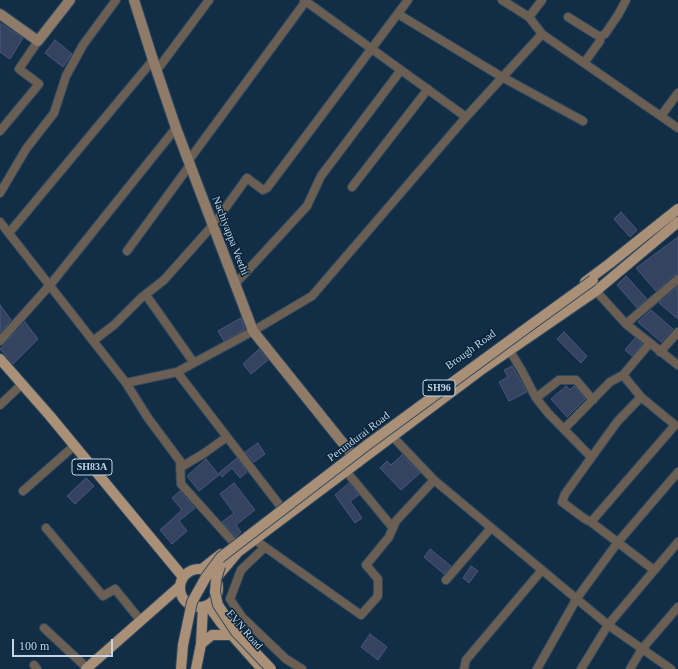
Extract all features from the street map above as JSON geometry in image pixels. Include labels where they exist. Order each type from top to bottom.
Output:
[{"type":"main road","name":"Brough Road","points":[[202,569],[351,454],[610,264],[678,209]]},
{"type":"main road","name":"Perundurai Road","points":[[181,669],[183,645],[192,602],[206,577],[221,557],[367,445],[528,327],[595,285],[619,272],[678,222]]},
{"type":"main road","name":"Perundurai Road","points":[[186,669],[190,624],[196,603],[207,582],[220,566],[254,538],[436,398],[595,285],[610,264]]},
{"type":"main road","name":"Brough Road","points":[[215,578],[238,552],[481,370],[510,351],[595,285]]},
{"type":"main road","name":"SH83A","points":[[0,359],[182,577]]},
{"type":"main road","points":[[220,566],[216,580],[218,605],[236,632],[270,669]]},
{"type":"main road","points":[[196,569],[202,569],[209,572],[215,578],[218,588],[214,601],[206,606],[197,608],[189,605],[182,599],[179,587],[182,577],[190,571],[196,569]]},
{"type":"main road","points":[[87,669],[179,587]]},
{"type":"main road","points":[[178,669],[181,635],[189,605]]},
{"type":"main road","points":[[196,669],[206,606]]},
{"type":"main road","name":"EVN Road","points":[[206,606],[262,669]]},
{"type":"main road","points":[[201,644],[212,635],[231,635]]},
{"type":"street","points":[[0,131],[39,84],[19,69],[38,41],[70,0]]},
{"type":"street","points":[[0,193],[26,150],[54,113],[66,76],[83,45],[116,0]]},
{"type":"street","name":"Nachiyappa Veethi","points":[[134,0],[176,128],[253,331],[358,462]]},
{"type":"street","points":[[157,70],[209,0]]},
{"type":"street","points":[[93,341],[114,325],[146,294],[164,280],[213,225],[247,178],[263,190],[267,188],[408,0]]},
{"type":"street","points":[[502,0],[529,17],[542,34],[678,128]]},
{"type":"street","points":[[529,17],[542,0]]},
{"type":"street","points":[[584,63],[600,41],[600,37],[618,15],[626,0]]},
{"type":"street","points":[[127,251],[305,1],[466,117]]},
{"type":"street","points":[[0,14],[38,41]]},
{"type":"street","points":[[398,14],[502,77],[583,121]]},
{"type":"street","points":[[568,17],[600,37]]},
{"type":"street","points":[[126,383],[177,372],[253,331],[312,296],[466,117],[542,34]]},
{"type":"street","points":[[9,233],[153,60]]},
{"type":"street","points":[[235,284],[307,206],[321,176],[401,70]]},
{"type":"street","points":[[352,187],[428,89]]},
{"type":"street","points":[[661,116],[678,93]]},
{"type":"street","points":[[0,341],[50,285],[176,128]]},
{"type":"street","points":[[0,222],[126,383],[148,418],[180,461],[181,484],[234,543]]},
{"type":"street","points":[[626,324],[678,279]]},
{"type":"street","points":[[595,285],[626,324],[649,344],[678,365]]},
{"type":"street","points":[[146,294],[194,363]]},
{"type":"street","points":[[660,352],[678,332]]},
{"type":"street","points":[[564,429],[610,382],[623,375],[649,344]]},
{"type":"street","points":[[510,351],[536,398],[548,413],[592,457]]},
{"type":"street","points":[[177,372],[281,507]]},
{"type":"street","points":[[591,522],[675,424],[641,397],[623,375]]},
{"type":"street","points":[[536,398],[559,380],[576,380],[593,400]]},
{"type":"street","points":[[0,405],[22,384]]},
{"type":"street","points":[[641,397],[617,422],[565,494],[562,502],[654,570]]},
{"type":"street","points":[[392,436],[434,480],[491,528],[608,625],[670,669]]},
{"type":"street","points":[[181,467],[226,437]]},
{"type":"street","points":[[24,491],[74,446]]},
{"type":"street","points":[[346,471],[393,528]]},
{"type":"street","points":[[537,669],[577,598],[618,542],[678,472]]},
{"type":"street","points":[[255,540],[361,615],[378,596],[378,579],[366,565],[389,537],[396,521],[434,480]]},
{"type":"street","points":[[46,528],[103,596],[115,589],[141,621]]},
{"type":"street","points":[[446,580],[491,528]]},
{"type":"street","points":[[581,669],[608,625],[678,542]]},
{"type":"street","points":[[265,547],[241,570],[230,599],[242,617],[286,659],[302,669]]},
{"type":"street","points":[[464,669],[466,660],[542,570]]},
{"type":"street","points":[[630,669],[642,649],[678,607]]},
{"type":"street","points":[[44,628],[87,669]]},
{"type":"building","points":[[0,23],[23,38],[10,59],[0,52]]},
{"type":"building","points":[[55,40],[72,54],[63,67],[45,53]]},
{"type":"building","points":[[621,212],[637,230],[630,237],[614,219]]},
{"type":"building","points":[[678,237],[678,274],[674,275],[656,291],[636,268]]},
{"type":"building","points":[[626,276],[647,299],[637,308],[617,285]]},
{"type":"building","points":[[678,286],[678,319],[659,303]]},
{"type":"building","points":[[0,305],[11,320],[0,333]]},
{"type":"building","points":[[651,310],[673,329],[661,342],[638,322]]},
{"type":"building","points":[[241,318],[245,329],[224,341],[218,331]]},
{"type":"building","points":[[25,322],[38,339],[13,364],[0,349]]},
{"type":"building","points":[[564,332],[587,356],[581,363],[557,339]]},
{"type":"building","points":[[635,338],[642,344],[632,356],[625,350]]},
{"type":"building","points":[[259,349],[268,360],[251,374],[243,364]]},
{"type":"building","points":[[512,366],[527,392],[509,401],[499,382],[508,377],[504,370]]},
{"type":"building","points":[[566,386],[570,390],[574,386],[585,399],[567,417],[551,399]]},
{"type":"building","points":[[258,443],[265,454],[254,462],[245,452]]},
{"type":"building","points":[[402,455],[420,473],[401,490],[380,468],[387,461],[391,465]]},
{"type":"building","points":[[237,458],[247,472],[240,478],[232,468],[222,477],[219,473]]},
{"type":"building","points":[[206,459],[219,475],[199,491],[187,476]]},
{"type":"building","points":[[86,478],[94,486],[75,504],[67,496]]},
{"type":"building","points":[[234,483],[255,510],[236,525],[241,532],[236,537],[222,522],[234,513],[220,494]]},
{"type":"building","points":[[349,483],[359,495],[350,501],[362,518],[355,523],[335,495]]},
{"type":"building","points":[[180,491],[195,508],[179,521],[187,531],[172,544],[160,530],[182,510],[172,498]]},
{"type":"building","points":[[430,549],[451,566],[444,574],[424,557]]},
{"type":"building","points":[[471,566],[478,571],[469,583],[463,578]]},
{"type":"building","points":[[370,634],[387,647],[378,660],[361,647]]}]
